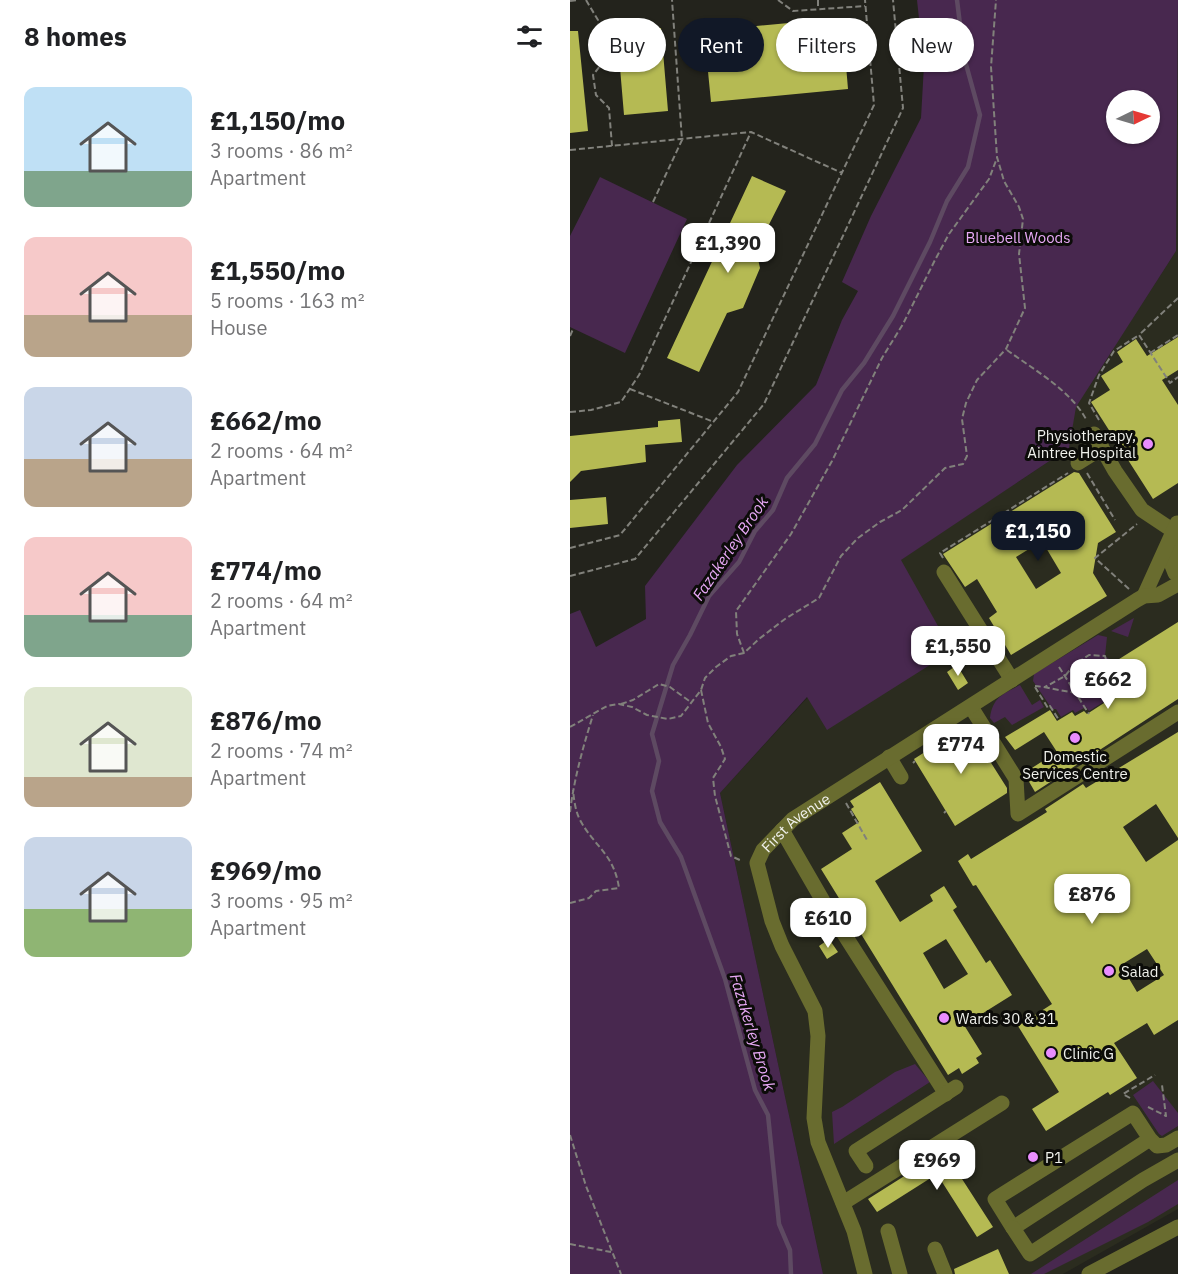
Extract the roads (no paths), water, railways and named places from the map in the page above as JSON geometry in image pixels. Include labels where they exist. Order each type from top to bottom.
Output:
[{"type":"street","points":[[1094,434],[1142,510],[1156,521],[1175,526]]},
{"type":"street","points":[[1077,466],[1102,448]]},
{"type":"street","points":[[1175,526],[1171,563],[1175,573],[1178,573]]},
{"type":"street","points":[[1139,595],[1152,576],[1175,526]]},
{"type":"street","points":[[945,568],[1012,680]]},
{"type":"street","points":[[1152,576],[1157,583],[1178,584]]},
{"type":"street","name":"First Avenue","points":[[865,1274],[854,1232],[818,1142],[814,1118],[818,1036],[815,1011],[772,921],[757,863],[763,850],[793,819],[971,707],[1139,595],[1158,595],[1178,584]]},
{"type":"street","points":[[971,707],[1016,779],[1018,814],[1178,712]]},
{"type":"street","points":[[889,757],[901,777]]},
{"type":"street","points":[[782,830],[823,901],[951,1091],[856,1151],[866,1166]]},
{"type":"street","points":[[843,1203],[1002,1103]]},
{"type":"street","points":[[1178,1138],[1157,1146],[1133,1113],[995,1199],[1030,1254],[1143,1180],[1178,1160]]},
{"type":"street","points":[[1013,1228],[1150,1139]]},
{"type":"street","points":[[1089,1274],[1178,1227]]},
{"type":"street","points":[[888,1231],[900,1274]]},
{"type":"street","points":[[935,1249],[945,1274]]},
{"type":"waterway","name":"Fazakerley Brook","points":[[791,1274],[790,1250],[779,1224],[768,1115],[755,1090],[725,979],[681,857],[660,822],[652,791],[659,761],[652,734],[673,665],[709,596],[739,562],[755,531],[773,510],[787,478],[815,444],[842,390],[864,363],[893,316],[930,242],[947,201],[968,167],[980,115],[964,57],[957,0]]},
{"type":"place","name":"Physiotherapy, Aintree Hospital","points":[[1148,444]]},
{"type":"place","name":"Domestic Services Centre","points":[[1075,738]]},
{"type":"place","name":"Salad","points":[[1109,971]]},
{"type":"place","name":"Wards 30 & 31","points":[[944,1018]]},
{"type":"place","name":"Clinic G","points":[[1051,1053]]},
{"type":"place","name":"P1","points":[[1033,1157]]},
{"type":"park label","name":"Bluebell Woods","points":[[1018,237]]}]
